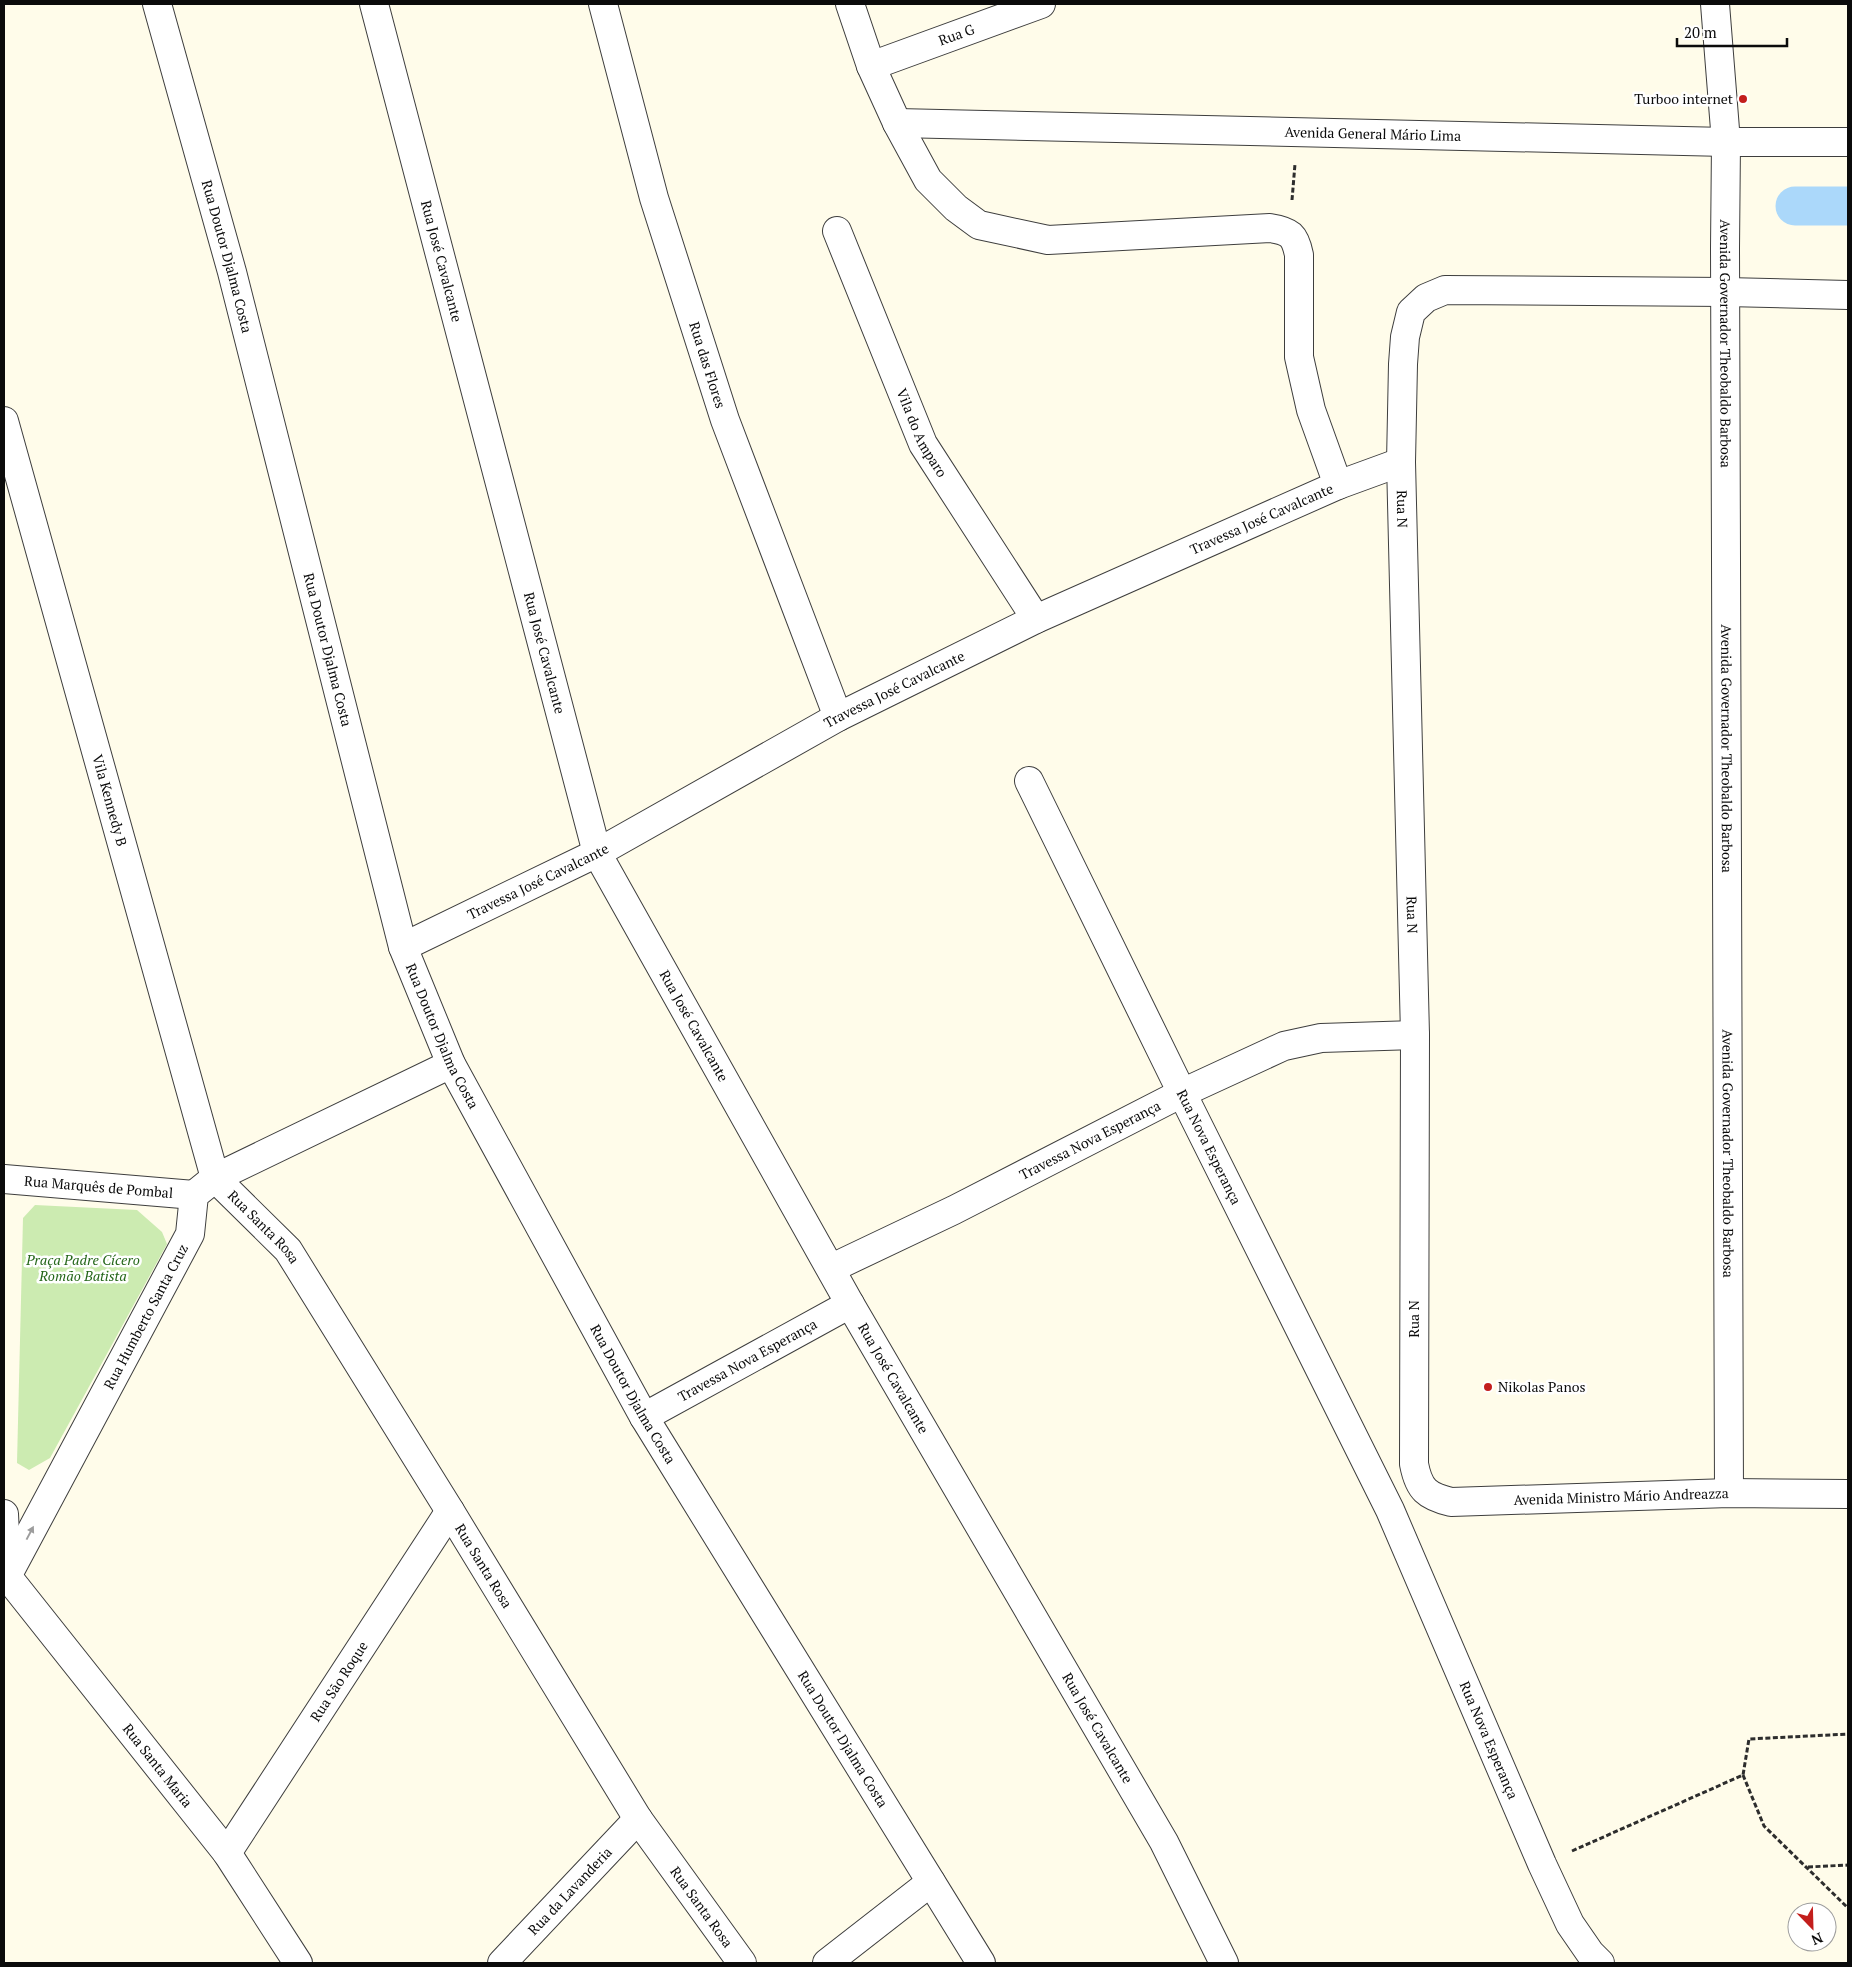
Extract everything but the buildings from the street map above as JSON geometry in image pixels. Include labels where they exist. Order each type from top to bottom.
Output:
[{"type":"street","name":"Rua Doutor Djalma Costa","points":[[157,4],[232,272],[403,947],[451,1064],[644,1417],[981,1963]]},
{"type":"street","name":"Rua José Cavalcante","points":[[374,4],[597,853],[832,1268],[850,1304],[1164,1842],[1224,1963]]},
{"type":"street","name":"Rua das Flores","points":[[603,4],[654,198],[725,420],[838,717]]},
{"type":"street","points":[[850,4],[871,66],[897,123],[928,180],[956,208],[979,225],[1048,240],[1270,228],[1283,230],[1295,244],[1299,357],[1311,410],[1338,485]]},
{"type":"street","name":"Rua G","points":[[871,66],[1041,4]]},
{"type":"street","name":"Avenida Governador Theobaldo Barbosa","points":[[1715,4],[1726,150],[1730,1493]]},
{"type":"street","name":"Avenida General Mário Lima","points":[[897,123],[1297,132],[1726,150],[1848,142]]},
{"type":"street","name":"Vila do Amparo","points":[[837,231],[923,444],[1036,619]]},
{"type":"street","name":"Rua N","points":[[1434,1498],[1420,1484],[1414,1464],[1415,1035],[1401,462],[1404,337],[1411,312],[1426,298],[1445,290],[1726,292]]},
{"type":"street","points":[[1726,292],[1848,294]]},
{"type":"street","name":"Vila Kennedy B","points":[[4,421],[215,1178]]},
{"type":"street","name":"Travessa José Cavalcante","points":[[403,947],[597,853],[838,717],[1036,619],[1338,485],[1401,462]]},
{"type":"street","name":"Rua Nova Esperança","points":[[1029,781],[1182,1094],[1390,1510],[1542,1864],[1570,1924],[1590,1953],[1600,1963]]},
{"type":"street","name":"Travessa Nova Esperança","points":[[832,1268],[954,1210],[1182,1094],[1284,1046],[1321,1038],[1415,1035]]},
{"type":"street","points":[[194,1195],[215,1178],[451,1064]]},
{"type":"street","name":"Rua Santa Rosa","points":[[215,1178],[288,1250],[638,1819],[742,1963]]},
{"type":"street","name":"Rua Marquês de Pombal","points":[[4,1179],[194,1195]]},
{"type":"street","name":"Rua Humberto Santa Cruz","points":[[5,1579],[190,1234],[194,1195]]},
{"type":"street","name":"Travessa Nova Esperança","points":[[644,1417],[850,1304]]},
{"type":"street","name":"Avenida Ministro Mário Andreazza","points":[[1434,1498],[1451,1502],[1730,1493],[1848,1494]]},
{"type":"street","points":[[1390,1510],[1434,1498]]},
{"type":"street","name":"Rua São Roque","points":[[227,1853],[450,1511]]},
{"type":"street","points":[[4,1514],[5,1579]]},
{"type":"street","name":"Rua Santa Maria","points":[[5,1579],[227,1853],[298,1963]]},
{"type":"street","name":"Rua da Lavanderia","points":[[502,1963],[638,1819]]},
{"type":"street","points":[[827,1963],[931,1882]]},
{"type":"path","points":[[1295,244],[1297,132]]},
{"type":"path","points":[[1848,1734],[1749,1739],[1743,1775],[1764,1826],[1848,1908]]},
{"type":"path","points":[[1542,1864],[1743,1775]]},
{"type":"path","points":[[1808,1867],[1848,1865]]},
{"type":"green space","name":"Praça Padre Cícero Romão Batista","points":[[35,1205],[137,1210],[162,1232],[167,1244],[50,1458],[29,1470],[17,1463],[23,1218]]},
{"type":"waterway","points":[[1795,206],[1848,206]]},
{"type":"place","name":"Turboo internet","points":[[1743,99]]},
{"type":"place","name":"Nikolas Panos","points":[[1488,1387]]}]
